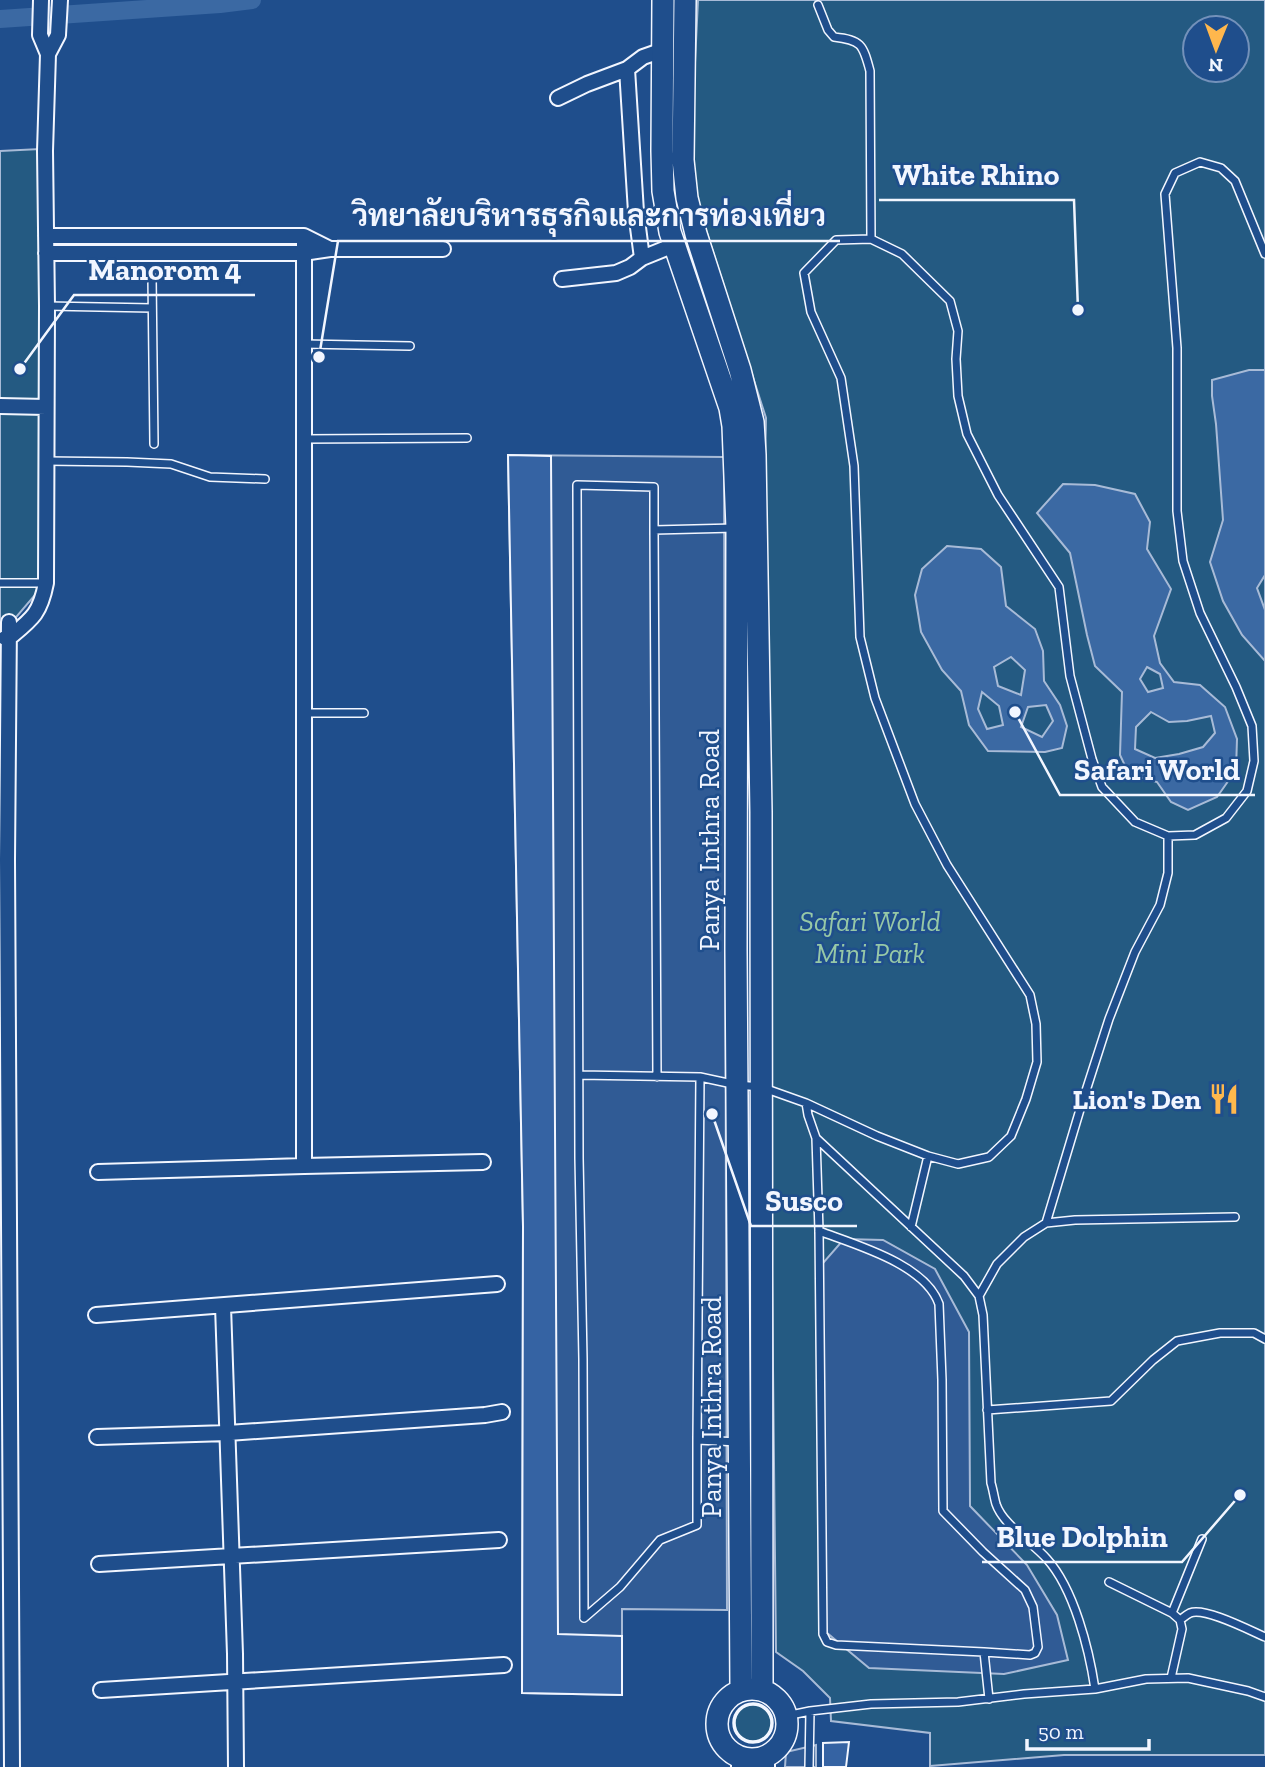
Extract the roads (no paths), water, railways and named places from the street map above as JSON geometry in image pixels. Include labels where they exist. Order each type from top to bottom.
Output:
[{"type":"street","points":[[5,638],[31,620],[43,600],[46,583],[45,151],[48,54],[40,35],[41,0]]},
{"type":"street","points":[[48,54],[58,35],[60,0]]},
{"type":"street","name":"Panya Inthra Road","points":[[663,0],[663,191],[674,245],[730,408],[747,527],[761,812],[762,1690]]},
{"type":"street","name":"Panya Inthra Road","points":[[685,0],[683,160],[687,198],[740,370],[753,422],[747,527],[737,1085],[741,1690]]},
{"type":"street","points":[[558,98],[627,69],[643,57],[663,50]]},
{"type":"street","points":[[627,69],[642,258]]},
{"type":"street","points":[[46,236],[303,236],[330,249]]},
{"type":"street","points":[[303,236],[304,1166]]},
{"type":"street","points":[[562,279],[616,273],[642,258],[674,245]]},
{"type":"street","points":[[46,253],[303,253],[330,249],[443,249]]},
{"type":"street","points":[[0,406],[46,407]]},
{"type":"street","points":[[12,1767],[6,1741],[4,622],[31,620]]},
{"type":"street","points":[[98,1172],[483,1162]]},
{"type":"street","points":[[96,1315],[497,1284]]},
{"type":"street","points":[[223,1306],[236,1767]]},
{"type":"street","points":[[97,1437],[228,1433],[502,1412]]},
{"type":"street","points":[[99,1564],[499,1540]]},
{"type":"street","points":[[101,1690],[504,1665]]},
{"type":"street","points":[[741,1690],[762,1690],[776,1697],[785,1709],[788,1724],[786,1737],[767,1761],[753,1759],[739,1762],[719,1737],[717,1723],[720,1709],[728,1698],[741,1690]]},
{"type":"lane","points":[[818,5],[828,30],[834,37],[858,42],[868,62],[871,239]]},
{"type":"lane","points":[[579,1075],[700,1077],[761,1087],[806,1103],[928,1156],[958,1164],[989,1157],[1011,1136],[1037,1062],[1036,1024],[1030,995],[947,865],[915,804],[875,698],[860,636],[854,466],[841,378],[811,312],[804,273],[836,240],[871,239],[902,254],[950,301],[958,331],[958,396],[967,434],[998,495],[1059,587],[1070,676],[1102,788],[1135,822],[1168,836],[1195,835],[1226,818],[1247,791],[1254,761],[1252,726],[1200,613],[1183,561],[1177,511],[1177,348],[1165,194],[1175,173],[1200,162],[1221,168],[1235,181],[1265,254]]},
{"type":"lane","points":[[152,277],[154,444]]},
{"type":"lane","points":[[47,306],[152,308]]},
{"type":"lane","points":[[302,344],[410,346]]},
{"type":"lane","points":[[304,439],[467,438]]},
{"type":"lane","points":[[46,461],[171,464],[211,477],[265,480]]},
{"type":"lane","points":[[657,1077],[654,487],[576,485],[584,1618],[620,1587],[660,1540],[697,1525],[700,1077]]},
{"type":"lane","points":[[654,530],[747,527]]},
{"type":"lane","points":[[0,583],[46,583]]},
{"type":"lane","points":[[303,713],[363,713]]},
{"type":"lane","points":[[1046,1223],[1109,1019],[1135,952],[1160,905],[1168,873],[1168,836]]},
{"type":"lane","points":[[806,1103],[816,1138],[819,1231],[823,1634],[827,1642],[835,1645],[1030,1655],[1035,1653],[1038,1647],[1033,1607],[1025,1590],[943,1511],[937,1297],[899,1262],[819,1231]]},
{"type":"lane","points":[[816,1138],[964,1276],[979,1296],[983,1315],[991,1483],[996,1506],[1017,1532],[1046,1558],[1062,1580],[1091,1660],[1095,1689]]},
{"type":"lane","points":[[911,1227],[928,1156]]},
{"type":"lane","points":[[979,1296],[997,1264],[1024,1237],[1046,1223],[1236,1217]]},
{"type":"lane","points":[[988,1410],[1111,1401],[1177,1341],[1220,1333],[1254,1333],[1265,1339]]},
{"type":"lane","points":[[696,1440],[761,1443]]},
{"type":"lane","points":[[1172,1613],[1202,1539]]},
{"type":"lane","points":[[1109,1582],[1172,1613],[1180,1620],[1182,1629],[1171,1678]]},
{"type":"lane","points":[[1180,1620],[1191,1613],[1201,1612],[1265,1637]]},
{"type":"lane","points":[[984,1652],[989,1699]]},
{"type":"lane","points":[[786,1716],[871,1704],[958,1702],[1095,1689],[1146,1679],[1171,1678],[1188,1678],[1265,1697]]},
{"type":"lane","points":[[809,1767],[810,1711]]},
{"type":"waterway","points":[[0,19],[252,0]]},
{"type":"place","name":"White Rhino","points":[[1078,310]]},
{"type":"place","name":"วิทยาลัยบริหารธุรกิจและการท่องเที่ยว","points":[[319,357]]},
{"type":"place","name":"Manorom 4","points":[[20,369]]},
{"type":"place","name":"Safari World","points":[[1015,712]]},
{"type":"place","name":"Lion's Den","points":[[1224,1099]]},
{"type":"place","name":"Susco","points":[[712,1114]]},
{"type":"place","name":"Blue Dolphin","points":[[1240,1495]]},
{"type":"park label","name":"Safari World Mini Park","points":[[870,937]]}]
